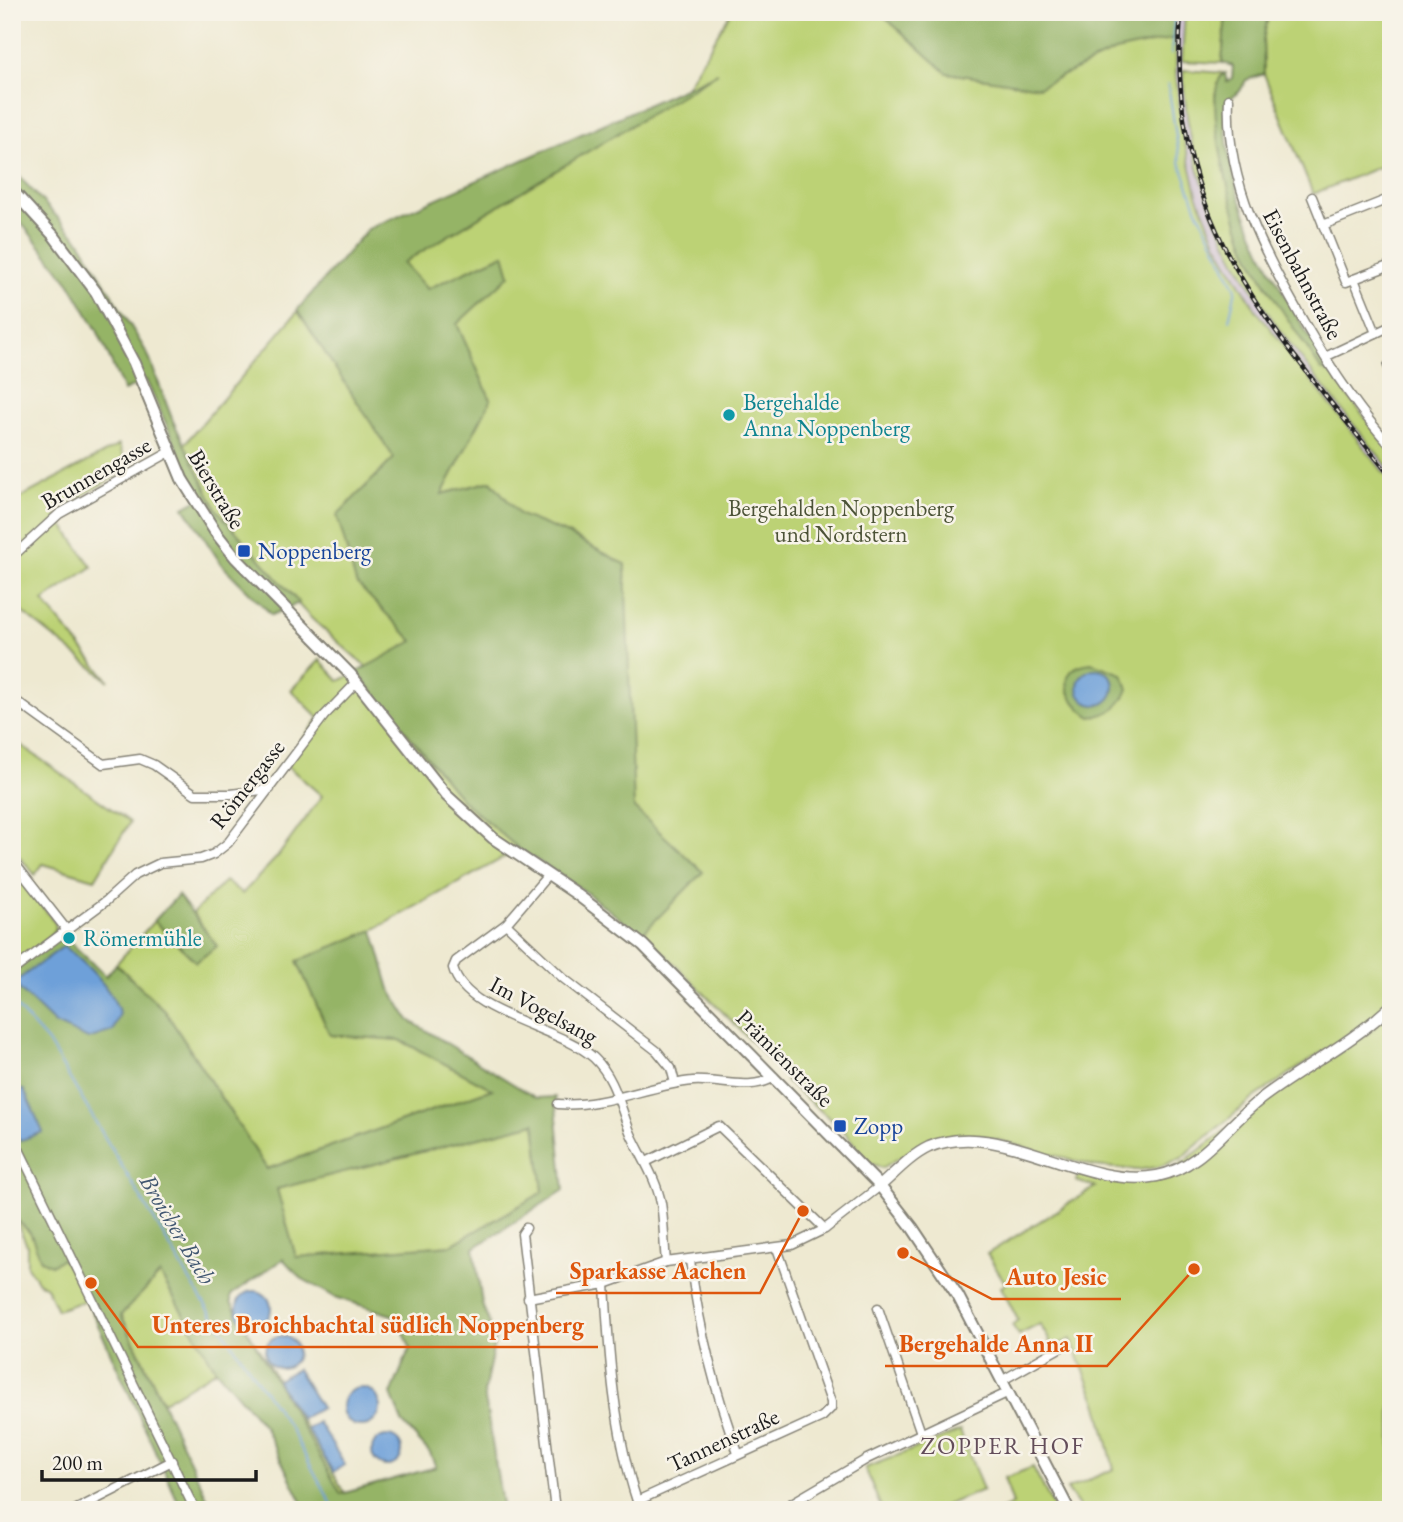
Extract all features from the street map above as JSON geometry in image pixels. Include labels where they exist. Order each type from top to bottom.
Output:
[{"type":"main road","name":"Bierstraße","points":[[12,190],[54,236],[96,292],[134,363],[170,453],[197,505],[222,541],[357,682],[446,795],[475,823],[527,861]]},
{"type":"main road","name":"Prämienstraße","points":[[527,861],[643,945],[880,1186],[948,1280],[1003,1380],[1069,1510]]},
{"type":"street","name":"Eisenbahnstraße","points":[[1229,99],[1227,125],[1232,160],[1248,214],[1283,287],[1325,357],[1372,426],[1391,446]]},
{"type":"street","points":[[1312,197],[1346,282],[1391,265]]},
{"type":"street","points":[[1323,225],[1391,198]]},
{"type":"street","points":[[1354,279],[1376,333]]},
{"type":"street","points":[[1325,357],[1391,326]]},
{"type":"street","name":"Brunnengasse","points":[[12,557],[59,514],[170,453]]},
{"type":"street","name":"Römergasse","points":[[12,971],[106,901],[135,875],[160,863],[191,862],[214,854],[228,843],[324,716],[357,682]]},
{"type":"street","points":[[12,698],[103,764],[140,759],[154,765],[195,794],[231,794],[270,789]]},
{"type":"street","points":[[12,860],[66,929]]},
{"type":"street","points":[[548,875],[506,924],[563,978],[657,1051],[671,1068],[676,1083]]},
{"type":"street","name":"Im Vogelsang","points":[[506,924],[456,961],[453,968],[455,977],[490,1007],[587,1051],[606,1070],[618,1096]]},
{"type":"street","points":[[528,1298],[604,1284],[666,1262],[792,1245],[825,1229],[914,1156],[930,1147],[967,1140],[995,1144],[1106,1175],[1141,1178],[1173,1171],[1203,1154],[1261,1098],[1360,1033],[1391,1006]]},
{"type":"street","points":[[558,1104],[618,1096],[676,1083],[697,1081],[757,1085],[774,1077]]},
{"type":"street","points":[[618,1096],[661,1205],[666,1262]]},
{"type":"street","points":[[646,1162],[719,1126],[825,1229]]},
{"type":"street","points":[[12,1135],[195,1510]]},
{"type":"street","points":[[526,1228],[522,1234],[528,1298],[555,1510]]},
{"type":"street","name":"Tannenstraße","points":[[637,1505],[738,1453],[822,1417],[831,1408],[777,1248]]},
{"type":"street","points":[[690,1260],[711,1375],[738,1453]]},
{"type":"street","points":[[604,1284],[610,1367],[628,1472],[637,1505]]},
{"type":"street","points":[[878,1308],[921,1433]]},
{"type":"street","points":[[1003,1380],[1063,1346]]},
{"type":"street","points":[[780,1510],[867,1459],[1009,1392]]},
{"type":"street","points":[[75,1510],[172,1461]]},
{"type":"shaded area","points":[[1178,12],[1185,12],[1182,61],[1188,129],[1204,192],[1218,228],[1261,305],[1391,471],[1391,482],[1256,310],[1216,242],[1197,194],[1182,130],[1176,74]]},
{"type":"green space","name":"Bergehalden Noppenberg und Nordstern","points":[[731,12],[1161,12],[1155,42],[1176,38],[1176,74],[1182,130],[1197,194],[1216,242],[1256,310],[1391,482],[1391,1006],[1255,1097],[1180,1159],[1158,1167],[1137,1170],[1094,1166],[983,1136],[961,1133],[928,1141],[882,1168],[868,1162],[844,1131],[785,1080],[787,1077],[666,955],[372,672],[312,619],[262,566],[251,547],[229,530],[201,489],[181,448],[362,236],[682,94]]},
{"type":"green space","points":[[879,12],[1178,12],[1176,38],[1115,51],[1039,87],[947,73]]},
{"type":"green space","points":[[1185,12],[1226,12],[1222,63],[1182,61]]},
{"type":"green space","points":[[1226,12],[1269,12],[1263,40],[1264,74],[1246,80],[1240,91],[1226,102],[1227,139],[1233,175],[1259,245],[1294,312],[1332,375],[1321,369],[1270,291],[1245,244],[1234,209],[1221,155],[1215,103],[1218,84],[1225,73],[1227,82],[1232,78],[1233,66],[1222,63]]},
{"type":"green space","points":[[1269,12],[1391,12],[1391,162],[1313,194],[1264,74],[1263,40]]},
{"type":"green space","points":[[1183,70],[1225,73],[1221,75],[1215,94],[1217,131],[1258,268],[1321,369],[1332,375],[1391,451],[1391,471],[1283,333],[1251,287],[1225,239],[1204,187],[1189,131]]},
{"type":"green space","points":[[718,73],[403,263],[427,289],[504,254],[510,275],[457,324],[491,400],[442,494],[491,481],[520,515],[568,534],[625,564],[634,808],[703,872],[641,935],[583,890],[519,849],[462,800],[357,672],[413,641],[356,583],[337,515],[394,458],[297,310],[368,229]]},
{"type":"green space","points":[[12,169],[80,241],[148,355],[173,421],[217,510],[299,603],[272,615],[222,565],[184,507],[200,498],[146,380],[124,391],[97,330],[70,284],[12,211]]},
{"type":"green space","points":[[119,445],[128,469],[54,512],[92,567],[43,601],[109,681],[12,604],[12,495],[16,500]]},
{"type":"green space","points":[[320,660],[339,681],[357,672],[462,800],[519,849],[373,930],[298,962],[330,1035],[400,1040],[493,1089],[267,1169],[165,1011],[116,964],[154,921],[196,962],[217,946],[193,913],[225,881],[242,894],[278,856],[322,796],[284,763],[319,718],[291,690]]},
{"type":"green space","points":[[1092,663],[1122,674],[1128,689],[1114,709],[1091,717],[1075,703],[1070,694],[1068,677],[1080,666]]},
{"type":"green space","points":[[12,739],[130,822],[95,879],[43,864],[35,875],[12,848]]},
{"type":"green space","points":[[12,867],[55,923],[56,929],[12,974]]},
{"type":"green space","points":[[178,895],[217,946],[196,962],[154,921]]},
{"type":"green space","points":[[56,929],[106,976],[116,964],[165,1011],[267,1169],[492,1089],[400,1040],[330,1035],[297,961],[373,930],[390,989],[409,1020],[536,1098],[555,1097],[564,1190],[474,1248],[482,1304],[495,1339],[484,1393],[503,1510],[306,1510],[264,1426],[216,1370],[160,1274],[121,1315],[213,1510],[182,1510],[79,1283],[62,1259],[51,1265],[41,1260],[30,1232],[12,1215],[12,1123],[20,1140],[12,1067],[16,1065],[12,1056],[12,974]],"holes":[[[535,1123],[543,1192],[451,1245],[296,1257],[277,1189]],[[283,1259],[301,1278],[335,1297],[398,1317],[410,1348],[391,1394],[402,1422],[430,1453],[436,1467],[341,1494],[231,1302],[231,1295]]]},
{"type":"green space","points":[[1391,1013],[1391,1510],[1082,1510],[1067,1489],[1114,1469],[1098,1405],[1071,1339],[1053,1347],[1040,1324],[1019,1335],[1012,1325],[1018,1320],[1001,1287],[1006,1284],[987,1254],[1095,1187],[1076,1181],[1078,1175],[1115,1181],[1161,1179],[1259,1105],[1366,1035]]},
{"type":"green space","points":[[12,1067],[177,1212],[355,1510],[279,1441],[198,1338],[216,1370],[163,1402],[121,1314],[158,1276],[80,1284],[87,1300],[57,1310],[46,1287],[38,1282],[27,1266],[27,1245],[14,1217],[30,1233],[12,1199]]},
{"type":"green space","points":[[535,1123],[543,1192],[451,1245],[296,1258],[276,1189]]},
{"type":"green space","points":[[960,1431],[983,1490],[934,1510],[882,1510],[865,1468]]},
{"type":"green space","points":[[1033,1467],[1055,1510],[1000,1510],[1013,1504],[1004,1478]]},
{"type":"water","points":[[1096,669],[1109,674],[1114,687],[1109,700],[1096,705],[1083,700],[1078,687],[1083,674]]},
{"type":"water","points":[[64,946],[110,993],[120,1013],[113,1031],[88,1039],[55,1024],[19,989],[16,981]]},
{"type":"water","points":[[12,1089],[24,1090],[43,1132],[19,1141],[12,1123]]},
{"type":"water","points":[[254,1291],[266,1296],[271,1308],[266,1320],[254,1325],[242,1320],[237,1308],[242,1296]]},
{"type":"water","points":[[281,1336],[292,1341],[297,1352],[292,1363],[281,1368],[270,1363],[265,1352],[270,1341]]},
{"type":"water","points":[[297,1369],[321,1408],[301,1419],[277,1380]]},
{"type":"water","points":[[361,1388],[374,1394],[380,1407],[374,1420],[361,1426],[348,1420],[342,1407],[348,1394]]},
{"type":"water","points":[[318,1422],[345,1465],[333,1472],[307,1429]]},
{"type":"water","points":[[387,1436],[398,1440],[402,1451],[398,1462],[387,1466],[376,1462],[372,1451],[376,1440]]},
{"type":"waterway","points":[[1171,54],[1175,12]]},
{"type":"waterway","points":[[1168,84],[1180,162],[1196,207],[1236,289],[1229,320]]},
{"type":"waterway","name":"Broicher Bach","points":[[12,1002],[48,1042],[200,1297],[290,1428],[335,1510]]},
{"type":"railway","points":[[1181,12],[1180,86],[1190,152],[1209,211],[1235,266],[1267,318],[1391,477]]},
{"type":"place","name":"Bergehalde Anna Noppenberg","points":[[729,415]]},
{"type":"place","name":"Noppenberg","points":[[244,551]]},
{"type":"place","name":"Römermühle","points":[[69,938]]},
{"type":"place","name":"Zopp","points":[[840,1126]]},
{"type":"place","name":"Sparkasse Aachen","points":[[803,1211]]},
{"type":"place","name":"Auto Jesic","points":[[903,1253]]},
{"type":"place","name":"Bergehalde Anna II","points":[[1194,1269]]},
{"type":"place","name":"Unteres Broichbachtal südlich Noppenberg","points":[[91,1283]]},
{"type":"district","name":"ZOPPER HOF","points":[[1003,1445]]}]
